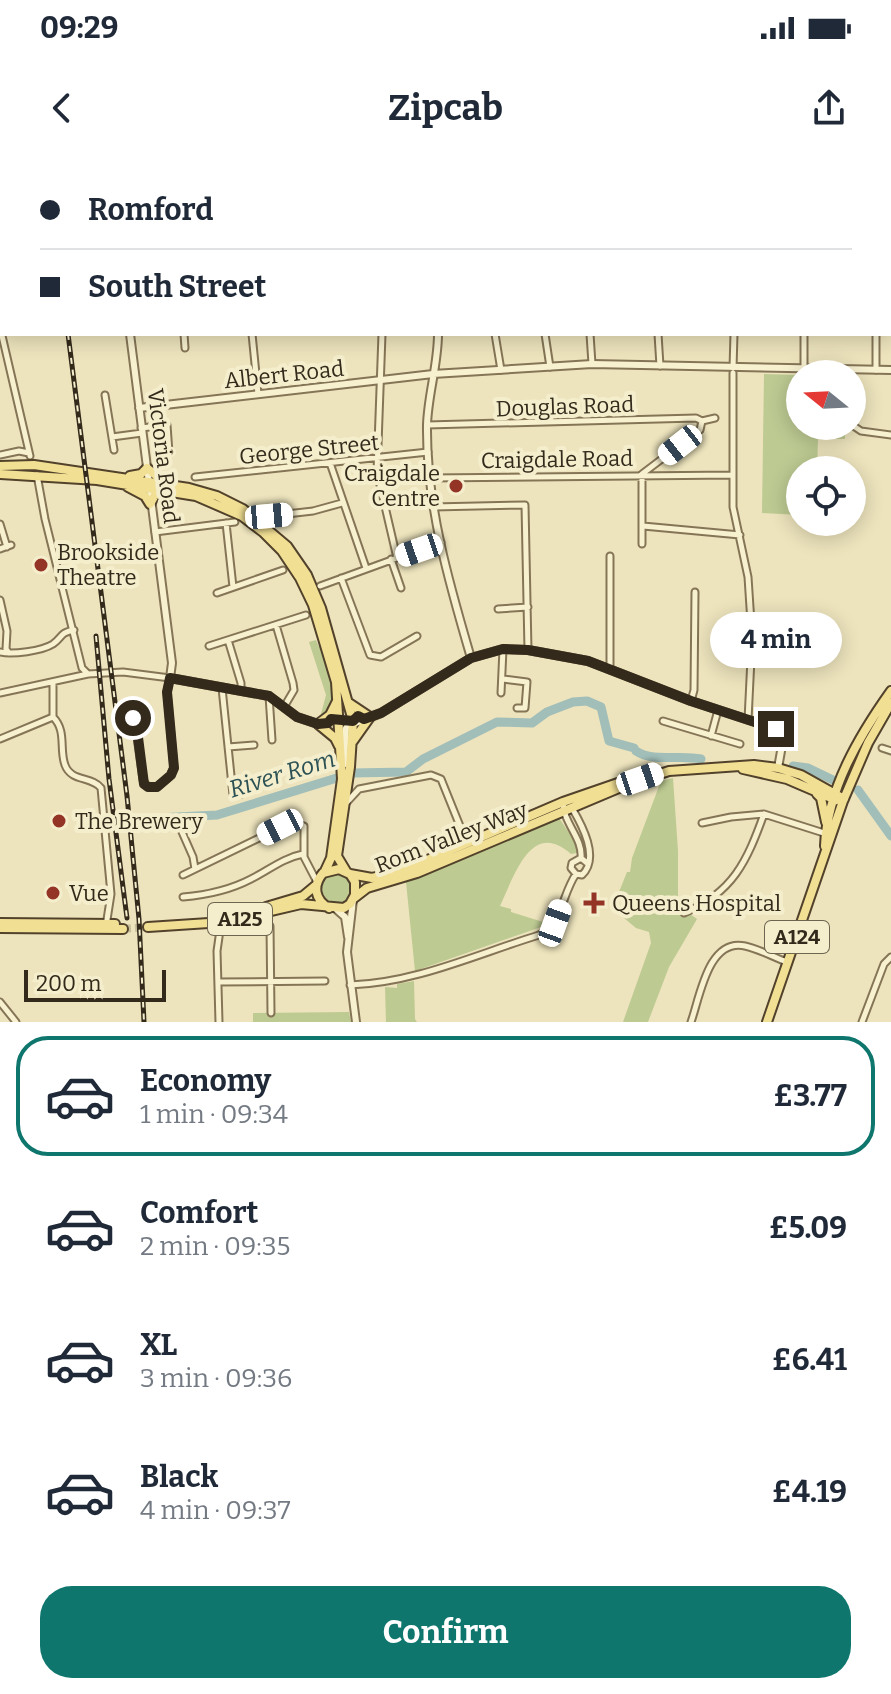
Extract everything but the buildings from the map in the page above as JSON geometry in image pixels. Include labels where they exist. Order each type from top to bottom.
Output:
[{"type":"main road","points":[[19,465],[37,474]]},
{"type":"main road","points":[[0,466],[34,465],[148,484],[217,503],[242,516],[282,551],[313,605],[333,669],[345,700],[353,721],[352,742],[346,775],[331,858],[316,884],[317,897],[331,908],[344,908],[354,899],[355,882],[337,856],[346,775],[340,722],[345,700],[317,599],[307,575],[287,546],[243,509],[217,496],[165,483],[148,484]]},
{"type":"main road","points":[[0,474],[111,479],[138,475],[147,468],[165,483]]},
{"type":"main road","points":[[111,479],[141,494],[150,504],[159,493],[178,493]]},
{"type":"main road","points":[[837,794],[870,724],[891,691]]},
{"type":"main road","points":[[345,700],[367,718],[352,742]]},
{"type":"main road","points":[[341,750],[323,723],[345,700]]},
{"type":"main road","points":[[837,794],[891,703]]},
{"type":"main road","name":"Rom Valley Way","points":[[348,873],[372,878],[389,874],[640,779],[682,769],[754,765],[778,768],[801,775],[837,794]]},
{"type":"main road","name":"Rom Valley Way","points":[[738,768],[837,794]]},
{"type":"main road","name":"Rom Valley Way","points":[[778,768],[787,779]]},
{"type":"main road","name":"A124","points":[[814,790],[821,798],[828,832]]},
{"type":"main road","name":"A124","points":[[767,1022],[825,851],[837,794]]},
{"type":"main road","name":"Rom Valley Way","points":[[354,899],[367,888],[417,873],[566,807]]},
{"type":"main road","points":[[324,872],[339,869],[348,873]]},
{"type":"main road","name":"A125","points":[[316,884],[303,896],[235,916],[148,925],[221,923],[301,904],[331,908]]},
{"type":"main road","points":[[0,926],[122,926]]},
{"type":"street","points":[[0,455],[19,451],[30,454],[2,336]]},
{"type":"street","name":"Victoria Road","points":[[130,336],[172,663],[170,678]]},
{"type":"street","points":[[184,336],[185,348]]},
{"type":"street","points":[[252,336],[258,394]]},
{"type":"street","points":[[382,336],[377,472],[401,588]]},
{"type":"street","points":[[438,336],[427,425],[429,478],[441,542],[471,658]]},
{"type":"street","points":[[495,336],[501,371]]},
{"type":"street","points":[[545,336],[550,367]]},
{"type":"street","points":[[590,336],[592,364]]},
{"type":"street","points":[[658,336],[660,366]]},
{"type":"street","points":[[734,336],[730,408],[733,507],[748,577],[752,638],[748,720]]},
{"type":"street","points":[[804,336],[804,360]]},
{"type":"street","points":[[876,336],[876,370]]},
{"type":"street","name":"Albert Road","points":[[139,408],[433,374],[592,364],[786,369]]},
{"type":"street","name":"Albert Road","points":[[866,371],[891,370]]},
{"type":"street","points":[[105,395],[114,450]]},
{"type":"street","name":"Douglas Road","points":[[427,425],[696,418],[702,421],[715,418]]},
{"type":"street","points":[[642,544],[642,474],[700,430],[702,421]]},
{"type":"street","points":[[112,437],[167,425],[169,453]]},
{"type":"street","points":[[866,432],[891,435]]},
{"type":"street","points":[[168,437],[178,436]]},
{"type":"street","name":"George Street","points":[[196,479],[428,452]]},
{"type":"street","points":[[330,463],[366,568]]},
{"type":"street","points":[[37,474],[82,668],[88,674]]},
{"type":"street","name":"Craigdale Road","points":[[429,478],[733,475]]},
{"type":"street","points":[[39,487],[44,481],[59,476]]},
{"type":"street","points":[[269,516],[313,511],[342,503]]},
{"type":"street","points":[[433,507],[525,505],[528,650]]},
{"type":"street","points":[[155,532],[235,522]]},
{"type":"street","points":[[226,523],[233,587]]},
{"type":"street","points":[[0,524],[6,547]]},
{"type":"street","points":[[643,526],[740,535]]},
{"type":"street","points":[[320,586],[441,542]]},
{"type":"street","points":[[610,556],[610,669]]},
{"type":"street","points":[[217,593],[283,570]]},
{"type":"street","points":[[341,578],[370,655],[381,657],[417,636]]},
{"type":"street","points":[[691,701],[694,690],[695,592]]},
{"type":"street","points":[[0,600],[7,631],[6,649],[10,654]]},
{"type":"street","points":[[498,609],[528,607]]},
{"type":"street","points":[[209,646],[306,615]]},
{"type":"street","points":[[276,625],[294,690],[284,707]]},
{"type":"street","points":[[0,652],[10,654],[50,645],[62,633],[74,630]]},
{"type":"street","points":[[228,640],[241,691]]},
{"type":"street","points":[[0,693],[88,674],[123,672],[269,696],[297,717],[323,723],[331,719],[359,723],[471,658],[503,649],[528,650],[588,661],[691,701],[776,729],[782,736],[778,768]]},
{"type":"street","points":[[501,693],[503,649]]},
{"type":"street","points":[[136,722],[144,784],[157,787],[171,775],[174,768],[167,692],[170,678]]},
{"type":"street","points":[[503,679],[527,682],[525,708],[517,708]]},
{"type":"street","points":[[53,682],[53,717],[61,730],[67,770],[75,777],[97,783],[101,788],[111,894],[106,927]]},
{"type":"street","points":[[222,688],[233,795],[242,794]]},
{"type":"street","points":[[269,696],[272,740]]},
{"type":"street","points":[[711,736],[718,710]]},
{"type":"street","points":[[0,739],[53,717]]},
{"type":"street","points":[[346,775],[346,728],[353,721]]},
{"type":"street","points":[[663,721],[740,744]]},
{"type":"street","points":[[228,747],[254,745]]},
{"type":"street","points":[[882,748],[891,751]]},
{"type":"street","points":[[344,808],[359,789],[431,775],[441,779],[464,836],[457,850]]},
{"type":"street","points":[[566,807],[582,849],[581,858]]},
{"type":"street","points":[[566,807],[591,851],[585,873],[576,874]]},
{"type":"street","points":[[702,823],[764,814],[828,832]]},
{"type":"street","points":[[684,913],[699,907],[735,877],[751,849],[764,814]]},
{"type":"street","points":[[183,875],[292,822],[304,826],[303,854],[316,884]]},
{"type":"street","points":[[182,832],[195,869]]},
{"type":"street","points":[[183,897],[229,888],[273,865],[303,854]]},
{"type":"street","points":[[581,858],[587,863]]},
{"type":"street","points":[[576,874],[572,871],[572,863],[581,858]]},
{"type":"street","points":[[309,865],[324,872]]},
{"type":"street","points":[[349,986],[407,978],[547,931],[555,923],[576,874]]},
{"type":"street","points":[[348,937],[354,899]]},
{"type":"street","points":[[331,908],[345,917],[349,986],[356,1022]]},
{"type":"street","points":[[219,1022],[218,935],[221,923]]},
{"type":"street","points":[[208,924],[218,935]]},
{"type":"street","points":[[270,926],[271,1013]]},
{"type":"street","points":[[691,1022],[711,964],[719,951],[743,945],[788,962]]},
{"type":"street","points":[[862,1022],[884,964],[891,957]]},
{"type":"street","points":[[218,982],[325,981]]},
{"type":"street","points":[[0,1002],[16,1022]]},
{"type":"green space","points":[[764,374],[786,375],[786,440],[818,440],[817,456],[786,456],[786,514],[762,513]]},
{"type":"green space","points":[[316,640],[319,647],[323,647],[333,689],[331,705],[327,713],[321,714],[326,695],[309,642]]},
{"type":"green space","points":[[673,778],[678,900],[685,916],[690,914],[697,919],[669,967],[648,1022],[623,1022],[651,943],[649,932],[636,928],[618,913],[623,899],[619,892],[627,872],[630,872],[632,858],[661,781]]},
{"type":"green space","points":[[559,818],[576,843],[577,853],[571,854],[557,845],[545,843],[535,847],[518,867],[500,906],[543,922],[541,927],[415,971],[406,882]]},
{"type":"green space","points":[[337,873],[343,874],[351,882],[351,894],[343,902],[337,903],[331,902],[323,894],[322,888],[323,882],[331,874]]},
{"type":"green space","points":[[414,981],[417,1022],[386,1022],[385,987],[397,988],[397,984]]},
{"type":"green space","points":[[349,1012],[351,1022],[253,1022],[253,1013]]},
{"type":"waterway","name":"River Rom","points":[[137,819],[217,815],[353,773],[406,772],[423,759],[497,722],[532,723],[547,712],[573,702],[587,701],[601,707],[609,741],[634,748]]},
{"type":"waterway","name":"River Rom","points":[[636,751],[651,757],[701,759]]},
{"type":"waterway","name":"River Rom","points":[[793,766],[808,768],[833,780]]},
{"type":"waterway","name":"River Rom","points":[[858,790],[891,836]]},
{"type":"tunnel","points":[[123,929],[148,927]]},
{"type":"railway","points":[[68,336],[127,796],[139,919],[144,1022]]},
{"type":"railway","points":[[96,636],[109,779],[127,918]]},
{"type":"place","name":"Craigdale Centre","points":[[456,486]]},
{"type":"place","name":"Brookside Theatre","points":[[41,565]]},
{"type":"place","name":"The Brewery","points":[[59,821]]},
{"type":"place","name":"Vue","points":[[53,893]]},
{"type":"place","name":"Queens Hospital","points":[[594,903]]},
{"type":"route","points":[[133,718],[136,713],[142,716],[136,722],[144,784],[157,787],[171,775],[174,768],[167,692],[170,678],[269,696],[297,717],[318,724],[328,723],[331,719],[353,721],[358,716],[364,719],[381,713],[481,653],[503,649],[528,650],[588,661],[691,701],[776,729]]}]
